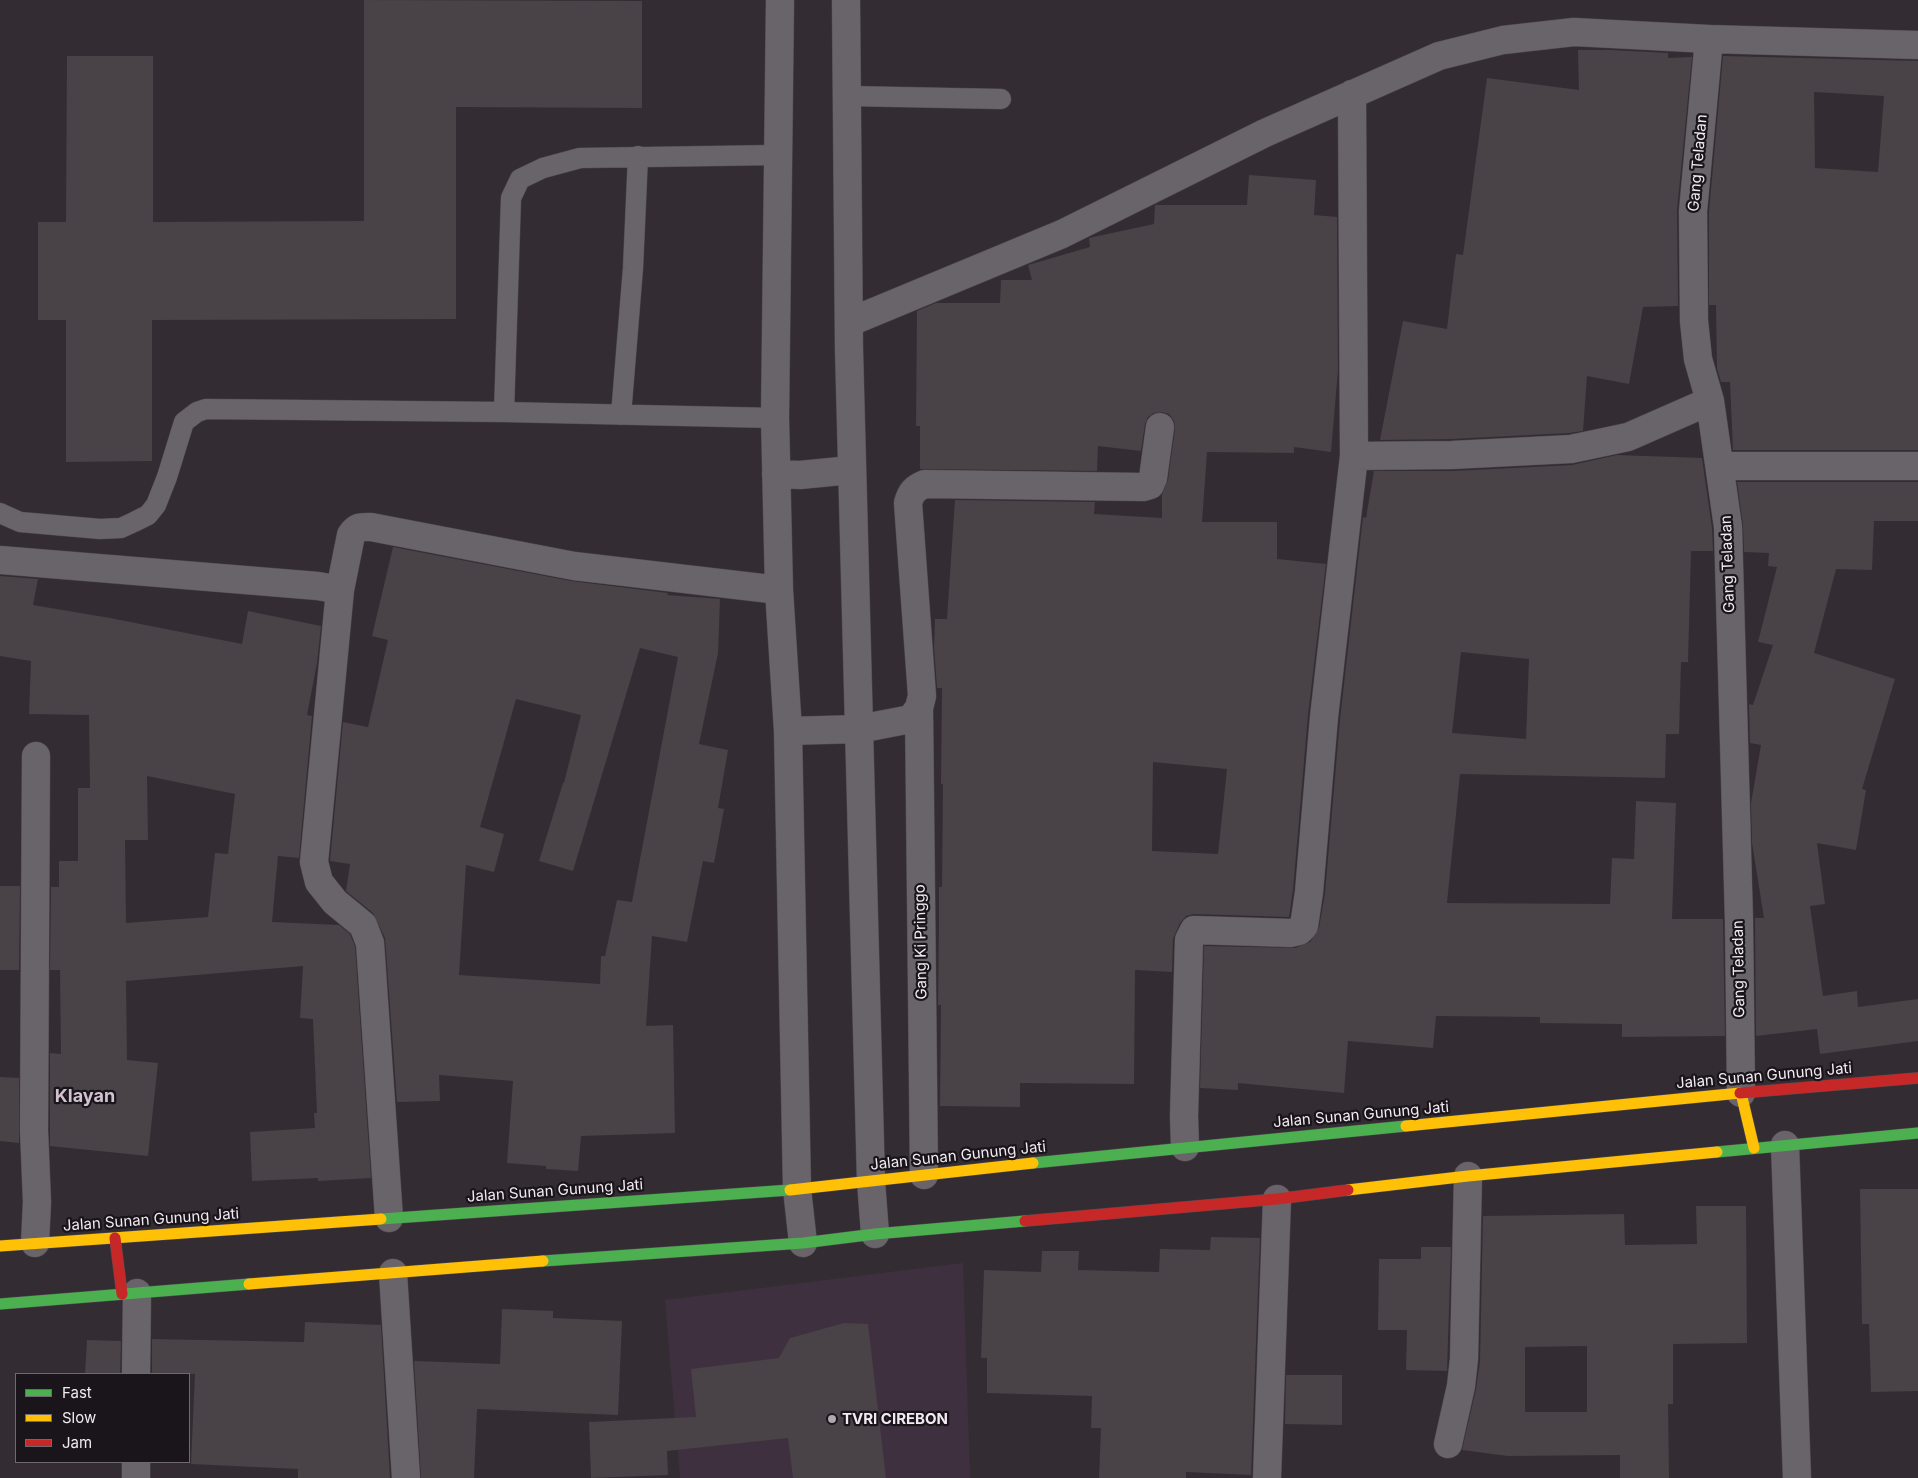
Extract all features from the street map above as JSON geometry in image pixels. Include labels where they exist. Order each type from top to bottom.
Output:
[{"type":"highway","name":"Jalan Sunan Gunung Jati","points":[[0,1246],[798,1189],[1185,1146],[1918,1078]]},
{"type":"highway","points":[[1741,1093],[1754,1148]]},
{"type":"highway","points":[[0,1304],[803,1243],[875,1234],[1277,1199],[1468,1176],[1918,1133]]},
{"type":"highway","points":[[115,1238],[130,1294]]},
{"type":"street","points":[[780,0],[777,155],[776,474],[779,590],[788,731],[798,1189],[803,1243]]},
{"type":"street","points":[[846,0],[852,470],[871,1181],[875,1234]]},
{"type":"street","points":[[850,322],[1062,234],[1265,133],[1439,56],[1504,40],[1574,32],[1709,39],[1918,45]]},
{"type":"street","name":"Gang Teladan","points":[[1709,39],[1693,211],[1694,321],[1698,359],[1710,402],[1728,527],[1739,921],[1741,1093]]},
{"type":"street","points":[[1185,1146],[1184,1106],[1191,935],[1194,930],[1291,933],[1298,931],[1304,926],[1309,892],[1324,717],[1354,456],[1352,94]]},
{"type":"street","points":[[1354,456],[1452,456],[1571,449],[1628,438],[1710,402]]},
{"type":"street","name":"Gang Ki Pringgo","points":[[924,1175],[919,708],[922,696],[908,503],[912,492],[917,487],[925,484],[1143,488],[1150,485],[1152,478],[1160,427]]},
{"type":"street","points":[[1720,466],[1918,466]]},
{"type":"street","points":[[776,474],[852,470]]},
{"type":"street","points":[[389,1218],[370,943],[363,925],[335,902],[319,882],[314,862],[340,590],[351,535],[355,529],[362,526],[574,566],[779,590]]},
{"type":"street","points":[[0,560],[318,586],[340,590]]},
{"type":"street","points":[[788,731],[859,729],[911,719],[919,708]]},
{"type":"street","points":[[35,1243],[37,1202],[34,1130],[36,756]]},
{"type":"street","points":[[1785,1145],[1797,1478]]},
{"type":"street","points":[[1448,1444],[1461,1386],[1464,1359],[1468,1176]]},
{"type":"street","points":[[1267,1478],[1277,1199]]},
{"type":"street","points":[[393,1273],[406,1478]]},
{"type":"street","points":[[130,1294],[136,1373]]},
{"type":"street","points":[[136,1463],[136,1478]]},
{"type":"lane","points":[[848,96],[1001,100]]},
{"type":"lane","points":[[504,412],[511,198],[520,179],[543,168],[580,158],[777,155]]},
{"type":"lane","points":[[621,415],[633,268],[638,156]]},
{"type":"lane","points":[[0,513],[20,522],[100,529],[121,528],[148,515],[156,505],[167,477],[184,422],[206,408],[775,418]]},
{"type":"shaded area","points":[[963,1263],[970,1478],[680,1478],[665,1300]]},
{"type":"building","points":[[364,0],[642,1],[642,108],[456,107],[456,319],[152,320],[152,461],[66,462],[66,320],[38,320],[38,222],[66,222],[67,56],[153,56],[153,222],[364,221]]},
{"type":"building","points":[[1578,50],[1668,53],[1668,58],[1692,57],[1677,210],[1678,306],[1643,307],[1629,384],[1587,376],[1583,431],[1452,439],[1380,440],[1403,321],[1447,329],[1456,254],[1463,255],[1487,78],[1579,90]]},
{"type":"building","points":[[1723,56],[1918,61],[1918,450],[1733,450],[1730,382],[1721,382],[1717,368],[1716,305],[1709,305],[1709,212]],"holes":[[[1814,92],[1884,96],[1878,172],[1815,168]]]},
{"type":"building","points":[[1249,175],[1316,180],[1314,215],[1337,217],[1338,370],[1331,452],[1294,447],[1294,453],[1207,452],[1202,522],[1277,522],[1277,559],[1326,564],[1308,715],[1289,917],[1194,914],[1186,916],[1180,923],[1173,939],[1172,972],[1135,970],[1134,1084],[1020,1083],[1020,1107],[940,1106],[941,1005],[938,1005],[939,887],[942,887],[942,688],[937,688],[934,647],[935,619],[947,619],[955,500],[1095,502],[1094,514],[1162,518],[1162,494],[1168,480],[1175,429],[1174,421],[1169,414],[1162,412],[1154,413],[1148,417],[1145,424],[1141,451],[1098,446],[1097,471],[920,469],[920,426],[916,426],[917,311],[936,303],[1000,303],[1001,280],[1032,280],[1028,265],[1090,247],[1089,238],[1154,224],[1155,205],[1247,205]],"holes":[[[1153,762],[1227,769],[1218,854],[1152,851]]]},
{"type":"building","points":[[1617,455],[1702,458],[1712,528],[1713,551],[1691,551],[1688,662],[1681,662],[1679,734],[1666,734],[1665,778],[1460,774],[1447,903],[1610,904],[1612,858],[1634,859],[1636,801],[1676,803],[1672,919],[1723,919],[1725,1036],[1622,1037],[1622,1024],[1540,1023],[1540,1017],[1436,1016],[1433,1048],[1348,1041],[1344,1093],[1238,1083],[1238,1090],[1200,1088],[1204,946],[1295,948],[1310,942],[1319,928],[1325,893],[1340,719],[1363,517],[1366,518],[1374,471],[1453,471],[1572,465]],"holes":[[[1461,652],[1529,659],[1526,739],[1452,733]]]},
{"type":"building","points":[[1737,482],[1918,482],[1918,521],[1874,521],[1872,570],[1836,569],[1814,653],[1895,679],[1862,789],[1866,790],[1856,850],[1817,843],[1825,904],[1810,906],[1823,996],[1857,991],[1858,1007],[1918,999],[1918,1041],[1820,1054],[1817,1029],[1756,1036],[1755,918],[1764,918],[1752,843],[1751,803],[1761,745],[1750,743],[1749,704],[1753,705],[1773,645],[1758,642],[1777,567],[1768,566],[1769,553],[1744,552],[1743,525]]},
{"type":"building","points":[[393,547],[571,581],[668,593],[667,595],[720,599],[718,653],[699,744],[728,750],[718,808],[724,809],[714,863],[703,861],[687,942],[652,936],[646,1026],[673,1025],[675,1133],[581,1136],[578,1171],[546,1169],[546,1166],[507,1163],[513,1081],[439,1075],[440,1101],[397,1102],[385,938],[373,913],[346,891],[350,864],[330,861],[343,722],[368,727],[388,640],[372,636]],"holes":[[[640,648],[678,657],[632,902],[617,900],[605,956],[601,956],[600,984],[459,975],[466,865],[494,872],[504,834],[480,827],[516,699],[581,715],[564,783],[539,861],[573,871]]]},
{"type":"building","points":[[0,576],[38,579],[33,605],[242,644],[248,611],[321,626],[317,663],[307,715],[312,716],[299,858],[278,856],[272,922],[339,925],[350,934],[355,946],[371,1178],[318,1181],[318,1178],[252,1181],[250,1132],[315,1128],[314,1113],[317,1113],[313,1019],[300,1018],[303,966],[126,981],[127,1060],[158,1063],[148,1156],[50,1146],[50,1053],[61,1054],[60,970],[50,970],[51,887],[59,887],[59,861],[78,861],[78,788],[90,788],[89,715],[29,714],[31,661],[0,656]],"holes":[[[147,776],[235,794],[228,854],[215,853],[208,917],[126,923],[125,840],[148,840]]]},
{"type":"building","points":[[0,886],[20,886],[19,970],[0,970]]},
{"type":"building","points":[[0,1077],[19,1078],[19,1143],[0,1141]]},
{"type":"building","points":[[1860,1189],[1918,1189],[1918,1391],[1871,1392],[1869,1324],[1862,1324]]},
{"type":"building","points":[[1696,1206],[1746,1206],[1747,1343],[1673,1344],[1673,1404],[1668,1404],[1669,1478],[1620,1478],[1620,1455],[1508,1456],[1462,1450],[1476,1389],[1480,1361],[1483,1216],[1624,1214],[1625,1245],[1697,1244]],"holes":[[[1587,1346],[1587,1412],[1525,1412],[1525,1347]]]},
{"type":"building","points":[[1211,1237],[1260,1238],[1251,1475],[1186,1472],[1186,1478],[1099,1478],[1101,1428],[1091,1428],[1092,1396],[987,1393],[987,1358],[981,1358],[984,1270],[1041,1272],[1042,1251],[1079,1251],[1078,1270],[1159,1272],[1160,1249],[1210,1250]]},
{"type":"building","points":[[1421,1247],[1451,1247],[1447,1371],[1406,1370],[1407,1330],[1378,1330],[1379,1259],[1421,1259]]},
{"type":"building","points":[[502,1309],[553,1311],[553,1318],[622,1321],[618,1415],[477,1409],[474,1478],[421,1478],[414,1361],[500,1364]]},
{"type":"building","points":[[305,1322],[381,1325],[390,1478],[298,1478],[298,1469],[191,1464],[195,1374],[152,1373],[152,1339],[304,1342]]},
{"type":"building","points":[[844,1323],[868,1324],[886,1478],[793,1478],[788,1438],[667,1451],[668,1475],[591,1478],[589,1422],[696,1417],[691,1369],[779,1358],[790,1338]]},
{"type":"building","points":[[87,1340],[121,1341],[120,1373],[85,1373]]},
{"type":"building","points":[[1286,1375],[1342,1375],[1342,1425],[1285,1424]]},
{"type":"traffic: fast","points":[[1033,1163],[1406,1126]]},
{"type":"traffic: fast","points":[[1717,1152],[1918,1133]]},
{"type":"traffic: fast","points":[[381,1219],[790,1190]]},
{"type":"traffic: fast","points":[[543,1261],[803,1243],[875,1234],[1025,1221]]},
{"type":"traffic: fast","points":[[0,1304],[249,1284]]},
{"type":"traffic: slow","points":[[1406,1126],[1740,1093]]},
{"type":"traffic: slow","points":[[1741,1093],[1754,1148]]},
{"type":"traffic: slow","points":[[1348,1190],[1468,1176],[1717,1152]]},
{"type":"traffic: slow","points":[[790,1190],[1033,1163]]},
{"type":"traffic: slow","points":[[0,1246],[381,1219]]},
{"type":"traffic: slow","points":[[249,1284],[543,1261]]},
{"type":"traffic: jam","points":[[1740,1093],[1918,1078]]},
{"type":"traffic: jam","points":[[1025,1221],[1277,1199],[1348,1190]]},
{"type":"traffic: jam","points":[[115,1238],[122,1294]]},
{"type":"place","name":"TVRI CIREBON","points":[[832,1419]]},
{"type":"district","name":"Klayan","points":[[85,1097]]}]
